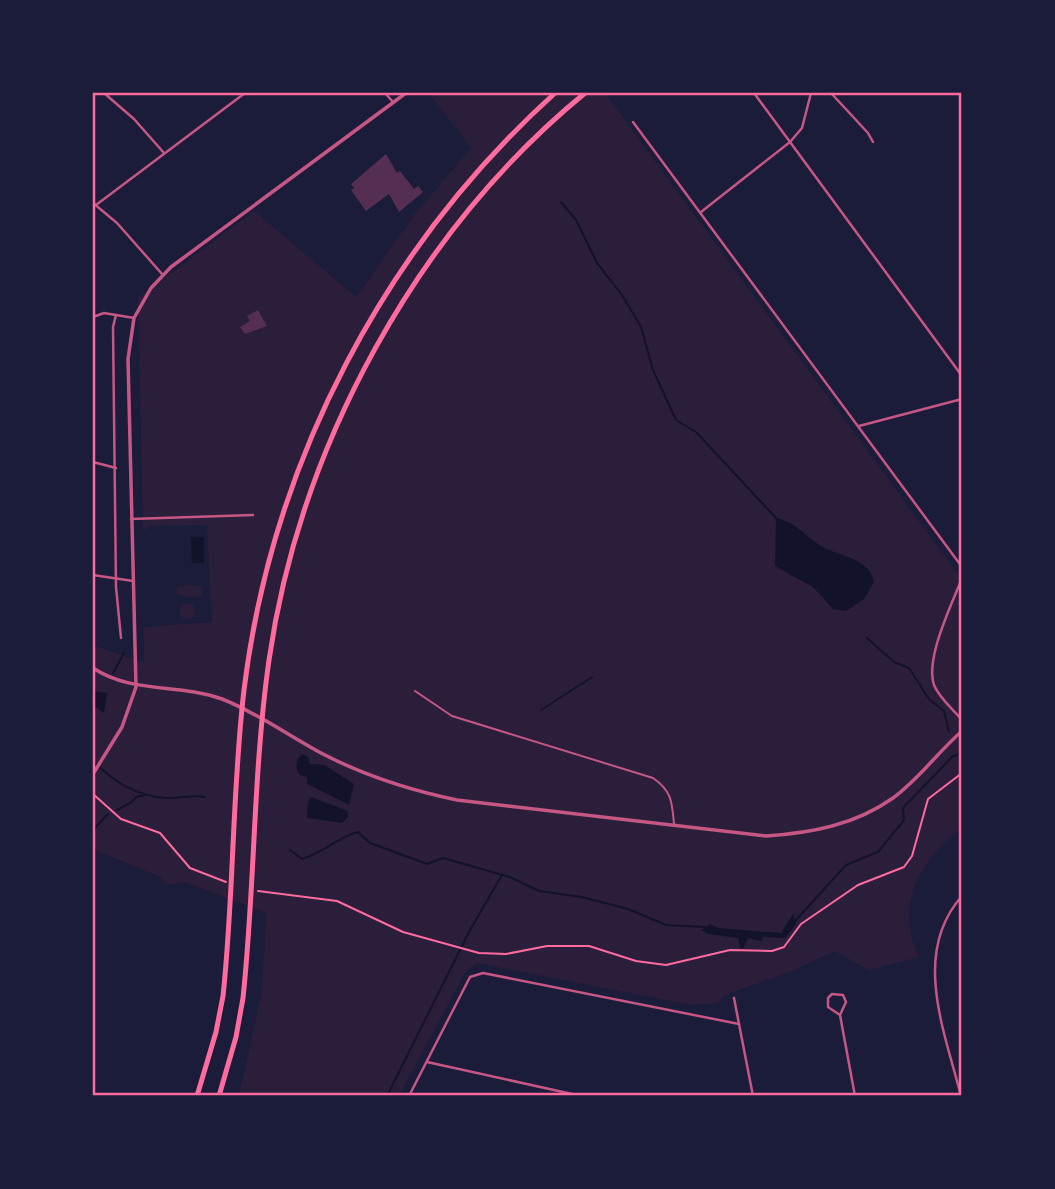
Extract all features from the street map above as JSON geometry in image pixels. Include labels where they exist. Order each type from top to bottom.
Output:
[{"type":"highway","points":[[197,1096],[216,1032],[231,899],[244,690],[257,615],[284,511],[314,431],[351,354],[392,283],[443,212],[504,142],[555,93]]},
{"type":"highway","points":[[219,1096],[236,1037],[243,998],[252,906],[264,701],[277,619],[296,544],[324,459],[368,363],[409,294],[459,225],[519,156],[585,93]]},
{"type":"street","points":[[106,93],[164,153]]},
{"type":"street","points":[[162,274],[117,223],[94,204],[244,93]]},
{"type":"street","points":[[385,93],[393,102]]},
{"type":"street","points":[[94,773],[122,727],[136,687],[128,359],[134,318],[162,274],[406,93]]},
{"type":"street","points":[[754,93],[962,376]]},
{"type":"street","points":[[701,212],[790,142],[802,128],[811,93]]},
{"type":"street","points":[[831,93],[873,142]]},
{"type":"street","points":[[633,122],[962,567]]},
{"type":"street","points":[[93,317],[104,313],[134,318]]},
{"type":"street","points":[[116,315],[113,327],[121,638]]},
{"type":"street","points":[[859,426],[962,399]]},
{"type":"street","points":[[93,462],[116,468]]},
{"type":"street","points":[[131,519],[253,515]]},
{"type":"street","points":[[93,575],[133,581]]},
{"type":"street","points":[[962,578],[937,648],[932,673],[935,688],[962,720]]},
{"type":"street","points":[[93,668],[121,684],[181,689],[223,699],[353,770],[414,792],[457,800],[766,836],[804,834],[836,826],[894,797],[962,730]]},
{"type":"street","points":[[961,1096],[938,1003],[935,956],[943,928],[962,896]]},
{"type":"street","points":[[409,1096],[470,977],[483,973],[739,1024]]},
{"type":"street","points":[[840,1015],[827,1003],[828,998],[838,993],[843,995],[846,1002],[840,1015],[855,1096]]},
{"type":"street","points":[[734,998],[753,1096]]},
{"type":"street","points":[[426,1062],[582,1096]]},
{"type":"lane","points":[[415,691],[452,716],[653,778],[666,787],[672,798],[674,825]]},
{"type":"path","points":[[254,890],[267,894],[337,901],[396,930],[465,950],[506,954],[547,946],[589,946],[636,961],[666,965],[730,950],[778,949],[791,939],[801,923],[858,885],[904,867],[912,856],[928,799],[962,773]]},
{"type":"path","points":[[93,794],[121,819],[160,833],[190,868],[229,883]]},
{"type":"shaded area","points":[[429,93],[605,93],[957,573],[962,574],[962,827],[934,854],[915,885],[909,920],[919,957],[869,970],[834,951],[795,970],[724,995],[718,1003],[692,1005],[476,963],[466,971],[399,1096],[239,1096],[261,995],[267,913],[184,882],[167,885],[160,877],[93,849],[93,645],[144,663],[144,627],[212,622],[207,525],[150,526],[143,531],[138,298],[254,211],[356,297],[415,214],[471,148]]},
{"type":"shaded area","points":[[776,518],[795,526],[821,546],[866,568],[874,582],[864,599],[846,611],[833,609],[813,587],[775,566]]},
{"type":"shaded area","points":[[191,537],[204,537],[204,563],[192,563]]},
{"type":"shaded area","points":[[178,586],[202,586],[202,597],[184,597],[176,592]]},
{"type":"shaded area","points":[[187,603],[195,611],[187,619],[179,611]]},
{"type":"shaded area","points":[[93,691],[107,693],[104,713],[93,705]]},
{"type":"shaded area","points":[[303,754],[308,757],[310,764],[324,765],[354,784],[349,805],[307,784],[307,777],[298,773],[297,767],[297,761]]},
{"type":"shaded area","points":[[311,797],[348,811],[348,817],[342,823],[307,818]]},
{"type":"shaded area","points":[[793,914],[796,924],[785,938],[763,937],[762,941],[748,938],[743,949],[740,948],[738,938],[708,934],[701,930],[710,924],[718,928],[781,933]]},
{"type":"building","points":[[386,154],[397,173],[400,171],[414,189],[418,186],[423,192],[399,212],[389,194],[366,211],[351,190],[354,188],[351,184]]},
{"type":"building","points":[[258,310],[267,326],[245,334],[240,327],[250,321],[247,316]]},
{"type":"waterway","points":[[561,202],[576,220],[597,263],[622,295],[641,327],[653,370],[676,420],[696,432],[776,518]]},
{"type":"waterway","points":[[867,638],[894,662],[909,668],[929,699],[944,711],[949,732]]},
{"type":"waterway","points":[[113,673],[124,653]]},
{"type":"waterway","points":[[541,710],[592,677]]},
{"type":"waterway","points":[[795,921],[846,865],[878,852],[904,820],[903,808],[952,757],[962,753]]},
{"type":"waterway","points":[[93,761],[117,781],[135,791],[166,798],[205,797]]},
{"type":"waterway","points":[[117,810],[136,797],[145,795]]},
{"type":"waterway","points":[[93,830],[108,814]]},
{"type":"waterway","points":[[290,850],[302,859],[358,832],[370,843],[427,864],[443,858],[510,877],[539,891],[582,897],[628,909],[666,925],[705,927]]},
{"type":"waterway","points":[[387,1096],[470,930],[502,875]]}]
